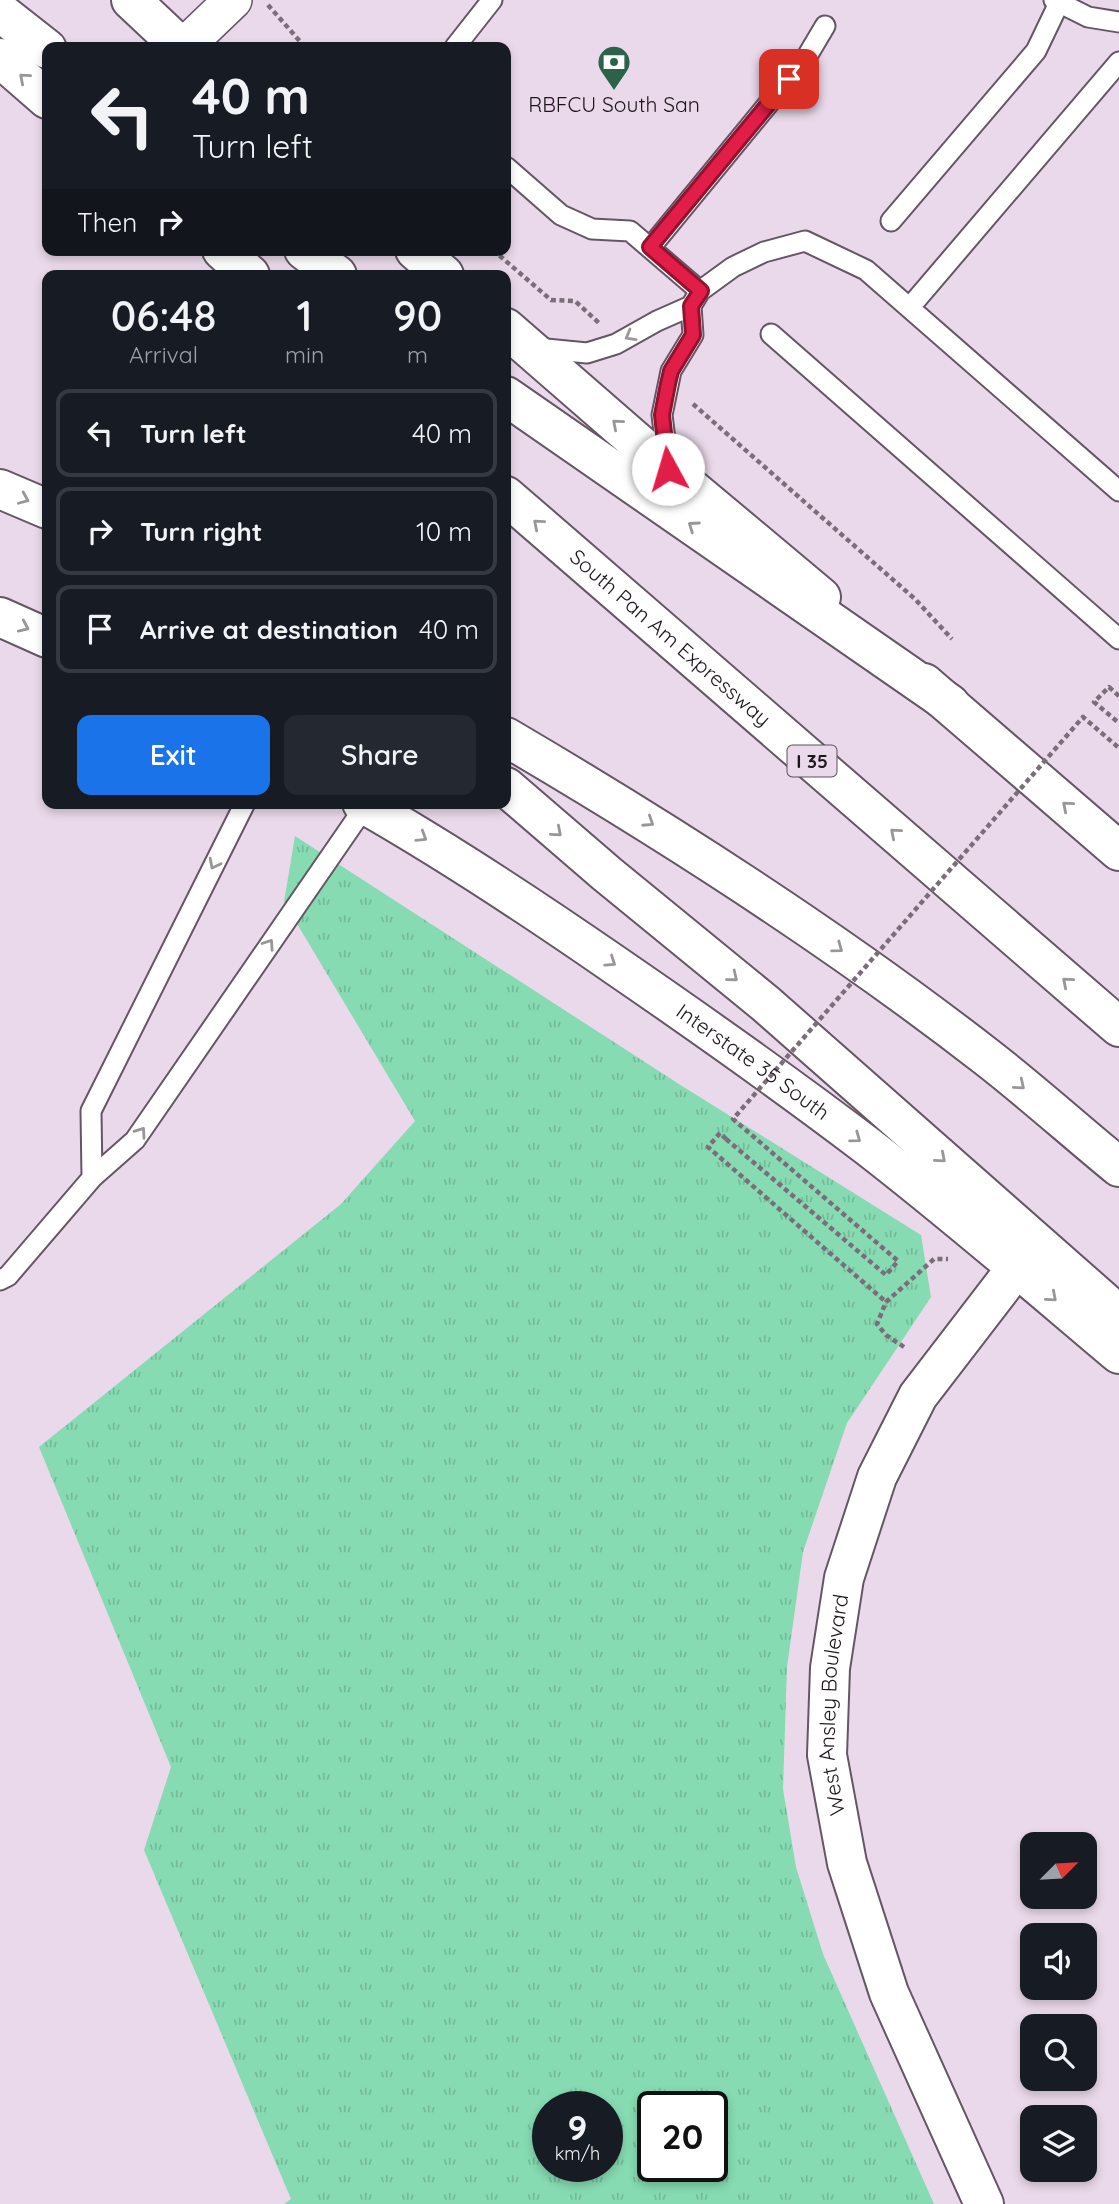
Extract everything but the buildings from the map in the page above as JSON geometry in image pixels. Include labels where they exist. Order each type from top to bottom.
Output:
[{"type":"main road","points":[[131,0],[177,42]]},
{"type":"main road","points":[[0,12],[42,45]]},
{"type":"main road","points":[[0,58],[42,95]]},
{"type":"main road","points":[[229,256],[244,270]]},
{"type":"main road","points":[[312,256],[330,270]]},
{"type":"main road","points":[[422,256],[438,270]]},
{"type":"main road","points":[[517,338],[668,469],[950,704],[1119,851]]},
{"type":"main road","points":[[511,399],[950,704]]},
{"type":"main road","points":[[0,489],[42,507]]},
{"type":"main road","name":"South Pan Am Expressway","points":[[511,500],[1119,1027]]},
{"type":"main road","points":[[0,617],[42,636]]},
{"type":"main road","points":[[511,740],[749,886],[832,944],[989,1059],[1119,1167]]},
{"type":"main road","points":[[511,791],[766,1004],[1119,1315]]},
{"type":"main road","name":"Interstate 35 South","points":[[373,809],[419,835],[568,932],[696,1020],[867,1146],[1017,1267],[1119,1354]]},
{"type":"main road","name":"West Ansley Boulevard","points":[[984,2204],[889,1993],[847,1863],[827,1755],[830,1668],[844,1577],[877,1478],[918,1396],[1017,1267]]},
{"type":"street","points":[[189,42],[249,1]]},
{"type":"lane","points":[[458,42],[492,0]]},
{"type":"lane","points":[[891,222],[1036,51],[1057,1],[1088,17],[1119,22]]},
{"type":"lane","points":[[650,247],[806,58],[825,26]]},
{"type":"lane","points":[[910,307],[1119,62]]},
{"type":"lane","points":[[511,171],[561,215],[592,229],[630,231],[650,247],[696,298],[693,335],[671,371],[662,415],[668,469]]},
{"type":"lane","points":[[517,338],[587,354],[617,344],[696,298],[733,267],[764,252],[805,241],[866,270],[1119,491]]},
{"type":"lane","points":[[771,334],[1119,639]]},
{"type":"lane","points":[[92,1178],[91,1111],[242,809]]},
{"type":"lane","points":[[0,1280],[8,1276],[92,1178],[135,1140],[361,809]]},
{"type":"path","points":[[249,1],[299,42]]},
{"type":"path","points":[[500,256],[551,300],[575,302],[600,324]]},
{"type":"path","points":[[684,397],[915,599],[952,639]]},
{"type":"path","points":[[1119,696],[1109,687],[1094,702],[1119,723]]},
{"type":"path","points":[[886,1301],[708,1147],[720,1133],[886,1275],[898,1261],[733,1119],[1083,717],[1119,748]]},
{"type":"path","points":[[904,1347],[886,1335],[877,1324],[886,1301],[934,1259],[952,1259]]},
{"type":"green space","points":[[295,836],[682,1086],[921,1235],[931,1297],[847,1423],[803,1552],[787,1667],[783,1789],[796,1867],[823,1954],[934,2204],[284,2204],[291,2199],[144,1850],[171,1767],[39,1447],[341,1204],[415,1121],[284,902]]},
{"type":"place","name":"RBFCU South San","points":[[614,92]]},
{"type":"route","points":[[668,469],[662,415],[671,371],[693,335],[691,306],[701,291],[650,247],[789,79]]}]
